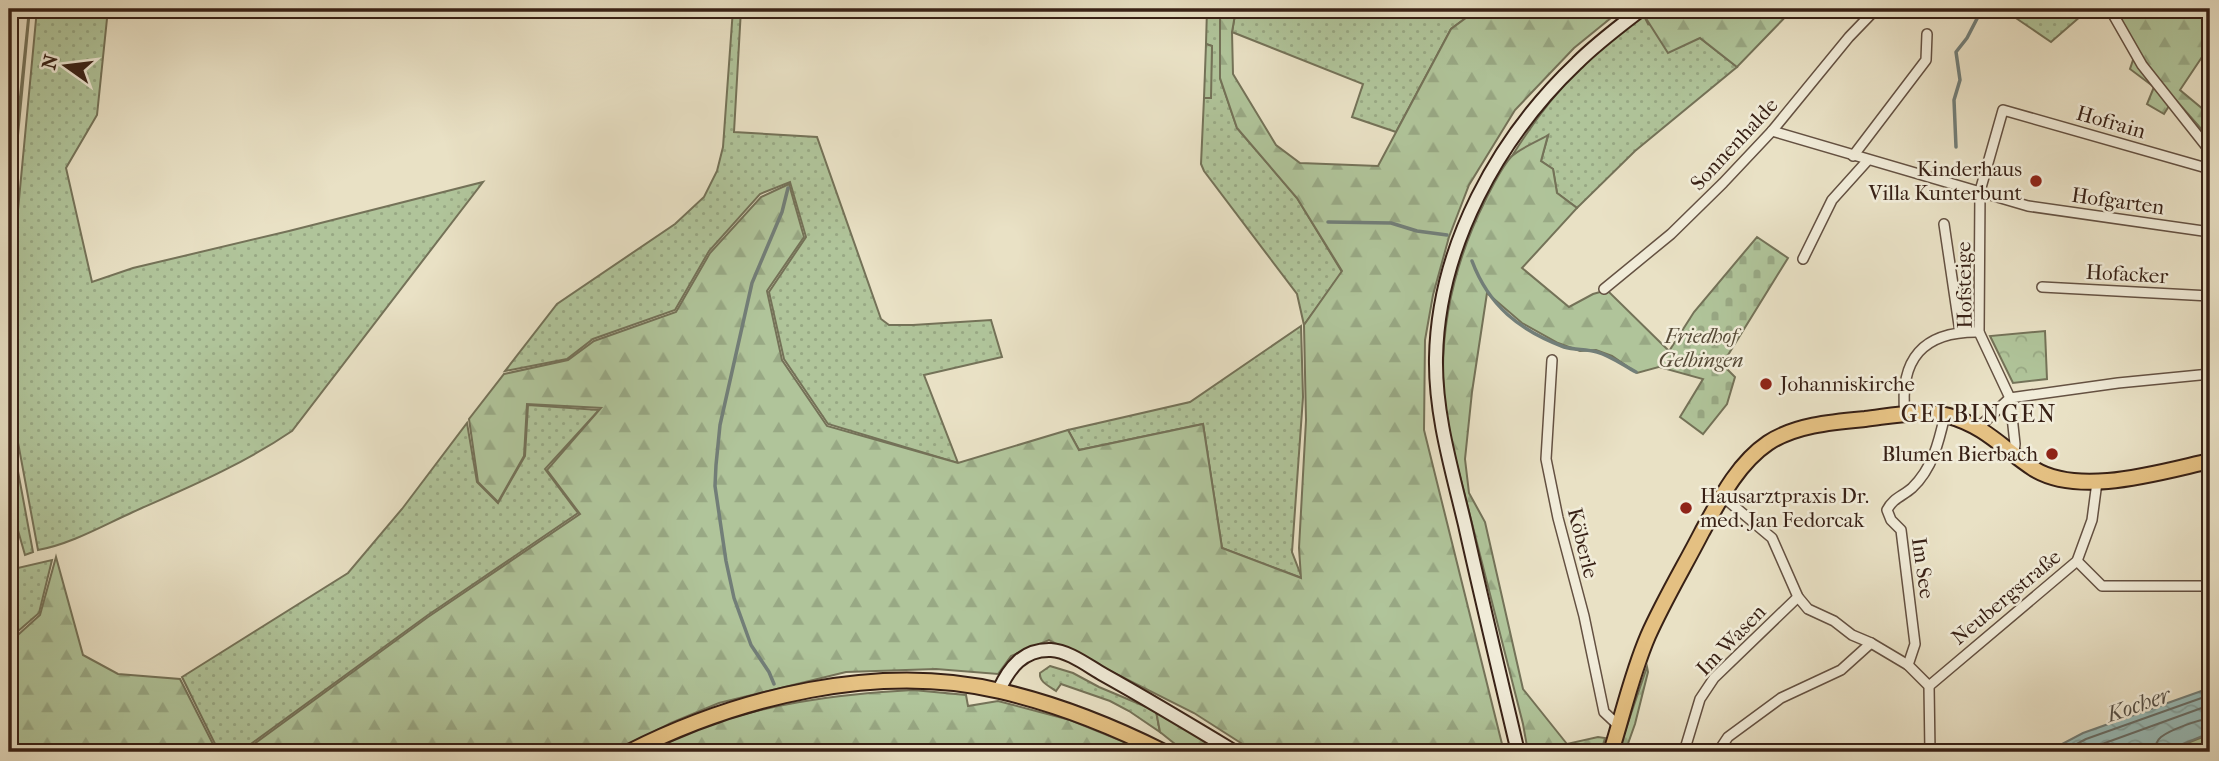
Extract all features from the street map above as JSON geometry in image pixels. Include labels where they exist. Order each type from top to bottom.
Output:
[{"type":"main road","points":[[1518,752],[1440,419],[1436,357],[1438,326],[1449,272],[1458,245],[1472,209],[1494,167],[1518,132],[1576,64],[1642,9]]},
{"type":"main road","points":[[1611,752],[1647,638],[1722,496],[1746,463],[1768,443],[1783,435],[1826,424],[1905,415],[1945,415],[1979,428],[2046,475],[2072,482],[2097,482],[2210,461]]},
{"type":"main road","points":[[999,690],[1006,674],[1024,656],[1038,651],[1060,651],[1235,752]]},
{"type":"main road","points":[[629,752],[741,706],[818,688],[910,682],[999,690],[1101,723],[1164,752]]},
{"type":"street","name":"Sonnenhalde","points":[[1604,289],[1671,234],[1723,183],[1772,131],[1849,37],[1876,9]]},
{"type":"street","points":[[2110,9],[2142,65],[2210,151]]},
{"type":"street","points":[[1853,156],[1926,60],[1927,34]]},
{"type":"street","name":"Hofrain","points":[[2003,110],[2210,169]]},
{"type":"street","name":"Hofsteige","points":[[2003,110],[1980,191],[1979,332],[2010,398],[2014,454]]},
{"type":"street","name":"Hofgarten","points":[[1772,131],[2028,206],[2210,232]]},
{"type":"street","points":[[1803,259],[1832,201],[1868,160]]},
{"type":"street","points":[[1944,224],[1959,331]]},
{"type":"street","name":"Hofacker","points":[[2042,287],[2210,296]]},
{"type":"street","points":[[1905,415],[1903,393],[1906,380],[1921,348],[1935,338],[1959,331],[1979,332]]},
{"type":"street","name":"Köberle","points":[[1552,360],[1546,458],[1604,712],[1619,726]]},
{"type":"street","points":[[1979,428],[2010,398],[2210,374]]},
{"type":"street","name":"Im See","points":[[1908,665],[1915,643],[1901,530],[1891,520],[1887,510],[1891,502],[1912,488],[1936,453],[1945,415]]},
{"type":"street","name":"Neubergstraße","points":[[1929,686],[2077,561],[2092,520],[2097,482]]},
{"type":"street","points":[[1722,496],[1772,538],[1798,597],[1808,609],[1834,621],[1852,635],[1908,665],[1929,686],[1930,752]]},
{"type":"street","points":[[2077,561],[2102,586],[2210,586]]},
{"type":"street","name":"Im Wasen","points":[[1684,752],[1700,699],[1714,678],[1798,597]]},
{"type":"street","points":[[1718,752],[1728,737],[1782,698],[1840,670],[1871,643]]},
{"type":"green space","points":[[30,9],[9,230],[9,204]]},
{"type":"green space","points":[[37,9],[108,9],[97,115],[66,168],[92,282],[133,268],[483,182],[292,431],[254,455],[194,485],[74,539],[38,550],[14,421],[9,327]]},
{"type":"green space","points":[[733,9],[741,9],[734,132],[817,137],[881,319],[889,325],[991,320],[1002,357],[924,375],[958,463],[828,424],[784,359],[769,292],[806,237],[790,182],[760,194],[709,251],[675,310],[593,339],[567,359],[505,371],[557,304],[675,224],[704,197],[717,171],[723,147]]},
{"type":"green space","points":[[1207,9],[1220,9],[1220,78],[1237,128],[1297,198],[1342,272],[1304,325],[1297,294],[1201,164],[1204,98],[1210,98],[1212,46],[1206,44]]},
{"type":"green space","points":[[1220,9],[1236,9],[1232,32],[1233,74],[1276,145],[1300,163],[1378,166],[1451,29],[1478,9],[1622,9],[1574,48],[1515,110],[1469,185],[1449,237],[1433,295],[1425,340],[1424,430],[1504,752],[1255,752],[1194,713],[1049,640],[1011,656],[998,674],[936,669],[846,672],[719,703],[671,723],[615,752],[243,752],[428,617],[580,514],[547,470],[601,408],[527,404],[524,456],[498,502],[478,482],[469,419],[504,374],[568,360],[594,341],[676,312],[710,253],[761,197],[789,184],[804,237],[767,291],[782,360],[827,426],[958,463],[1068,430],[1079,450],[1203,424],[1222,548],[1301,578],[1299,548],[1306,420],[1304,325],[1342,271],[1297,198],[1237,128],[1220,78]]},
{"type":"green space","points":[[1236,9],[1478,9],[1451,29],[1396,132],[1352,117],[1363,84],[1232,32]]},
{"type":"green space","points":[[1640,9],[1793,9],[1737,67],[1700,38],[1668,53]]},
{"type":"green space","points":[[2009,9],[2089,9],[2051,42],[2007,12]]},
{"type":"green space","points":[[2111,9],[2210,9],[2210,45],[2180,90],[2210,115],[2210,139],[2174,98],[2164,114],[2147,104],[2154,87],[2130,69],[2134,57]]},
{"type":"green space","points":[[1643,14],[1648,24],[1700,38],[1737,67],[1635,151],[1577,208],[1557,193],[1553,169],[1541,161],[1548,136],[1512,156],[1539,116],[1570,78],[1605,44]]},
{"type":"green space","points":[[1206,44],[1212,46],[1211,98],[1204,98]]},
{"type":"green space","points":[[1548,135],[1541,161],[1553,169],[1557,193],[1577,208],[1522,268],[1569,307],[1607,290],[1668,350],[1659,367],[1637,373],[1612,356],[1596,350],[1580,351],[1558,343],[1522,323],[1487,293],[1465,459],[1469,493],[1485,522],[1523,689],[1567,744],[1605,738],[1601,752],[1528,752],[1448,429],[1444,399],[1444,340],[1448,311],[1454,282],[1473,226],[1507,161]]},
{"type":"green space","name":"Friedhof Gelbingen","points":[[1757,237],[1788,258],[1723,365],[1735,377],[1727,404],[1703,434],[1680,417],[1703,379],[1659,367],[1694,312]]},
{"type":"green space","points":[[1301,326],[1303,397],[1292,552],[1302,578],[1222,548],[1203,424],[1079,450],[1068,430],[1190,402]]},
{"type":"green space","points":[[2045,331],[2047,379],[2013,383],[1990,336]]},
{"type":"green space","points":[[528,405],[599,410],[545,469],[578,513],[428,615],[240,752],[219,752],[182,677],[348,573],[402,509],[467,423],[477,482],[498,503],[525,456]]},
{"type":"green space","points":[[9,423],[33,552],[25,555],[9,499]]},
{"type":"green space","points":[[56,557],[83,655],[118,674],[180,679],[217,752],[9,752],[9,643],[40,615]]},
{"type":"green space","points":[[52,560],[39,613],[9,639],[9,570]]},
{"type":"green space","points":[[1050,666],[1073,673],[1156,711],[1160,732],[1110,701],[1061,684],[1056,691],[1045,684],[1040,676],[1040,673]]},
{"type":"green space","points":[[1647,667],[1635,724],[1625,752],[1618,752]]},
{"type":"green space","points":[[913,690],[966,695],[968,706],[998,701],[1070,720],[1149,752],[650,752],[689,732],[771,707],[856,694]]},
{"type":"green space","points":[[1156,711],[1225,752],[1185,752],[1160,732]]},
{"type":"green space","points":[[2210,734],[2210,752],[2165,752]]},
{"type":"water","points":[[2210,688],[2210,733],[2163,752],[2047,752],[2083,733]]},
{"type":"waterway","points":[[1956,147],[1954,100],[1960,80],[1956,52],[1967,38],[1982,9]]},
{"type":"waterway","points":[[774,684],[751,645],[734,598],[715,486],[720,425],[752,283],[782,212],[788,188]]},
{"type":"waterway","points":[[1328,222],[1391,223],[1417,231],[1447,235]]},
{"type":"waterway","points":[[1472,261],[1487,291],[1497,304],[1533,333],[1564,347],[1602,354],[1636,372]]},
{"type":"place","name":"Kinderhaus Villa Kunterbunt","points":[[2036,181]]},
{"type":"place","name":"Johanniskirche","points":[[1766,384]]},
{"type":"place","name":"Blumen Bierbach","points":[[2052,454]]},
{"type":"place","name":"Hausarztpraxis Dr. med. Jan Fedorcak","points":[[1686,508]]},
{"type":"district","name":"GELBINGEN","points":[[1979,414]]},
{"type":"water label","name":"Kocher","points":[[2138,704]]}]
